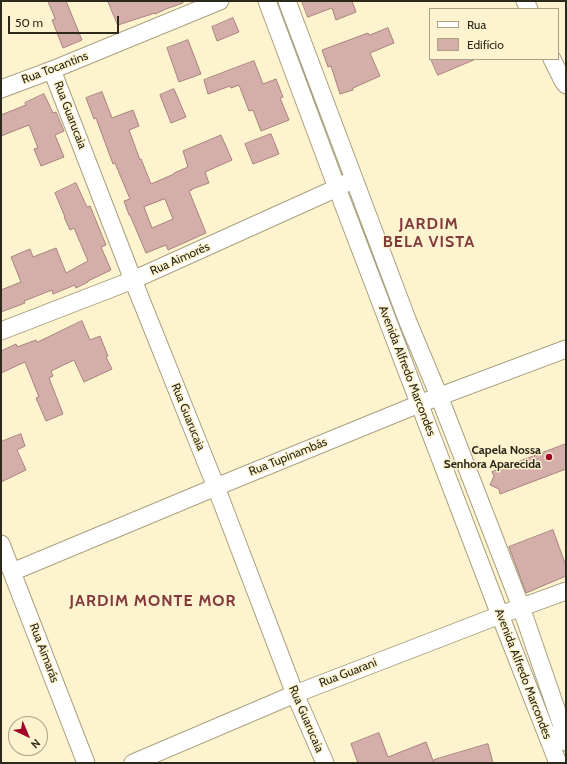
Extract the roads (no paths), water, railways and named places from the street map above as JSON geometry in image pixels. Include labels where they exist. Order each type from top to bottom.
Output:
[{"type":"street","name":"Rua Tocantins","points":[[1,89],[52,70],[220,1]]},
{"type":"street","name":"Avenida Alfredo Marcondes","points":[[267,1],[419,404],[558,763]]},
{"type":"street","name":"Avenida Alfredo Marcondes","points":[[287,1],[408,322],[439,396],[521,608],[561,723],[566,742]]},
{"type":"street","points":[[552,60],[562,81],[566,85]]},
{"type":"street","name":"Rua Guarucaia","points":[[52,70],[133,280],[216,487],[295,694],[325,763]]},
{"type":"street","name":"Rua Aimorés","points":[[1,331],[133,280],[337,188],[354,178]]},
{"type":"street","name":"Rua Tupinambás","points":[[12,572],[419,404],[566,349]]},
{"type":"street","name":"Rua Aimarás","points":[[1,544],[86,763]]},
{"type":"street","name":"Rua Guarani","points":[[133,763],[295,694],[566,591]]},
{"type":"place","name":"Capela Nossa Senhora Aparecida","points":[[549,457]]},
{"type":"district","name":"JARDIM BELA VISTA","points":[[429,233]]},
{"type":"district","name":"JARDIM MONTE MOR","points":[[153,601]]}]
